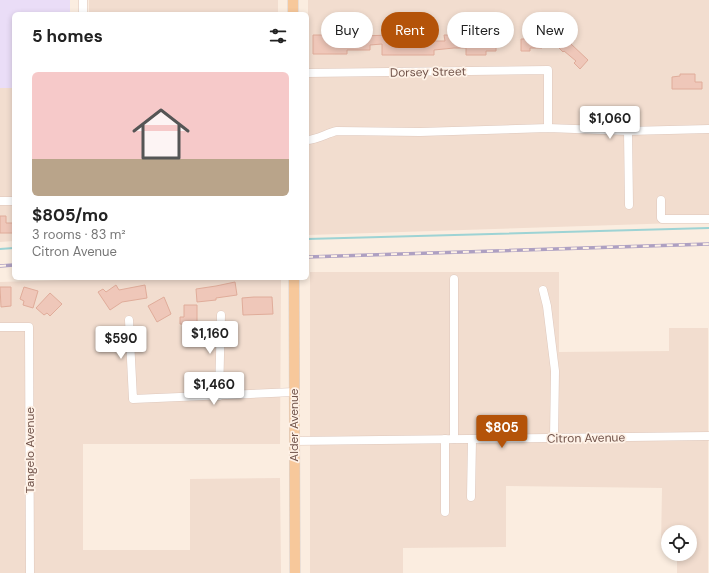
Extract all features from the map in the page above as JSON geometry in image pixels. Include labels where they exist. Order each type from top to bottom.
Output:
[{"type":"main road","points":[[293,0],[293,12]]},
{"type":"main road","name":"Alder Avenue","points":[[294,280],[295,573]]},
{"type":"street","points":[[83,0],[83,12]]},
{"type":"street","name":"Dorsey Street","points":[[309,73],[548,70],[548,128]]},
{"type":"street","points":[[309,140],[337,131],[420,132],[548,128],[628,131],[709,129]]},
{"type":"street","points":[[628,131],[629,205]]},
{"type":"street","points":[[661,200],[662,219],[709,219]]},
{"type":"street","points":[[0,201],[12,201]]},
{"type":"street","points":[[445,512],[454,279]]},
{"type":"street","points":[[543,290],[547,306],[555,371],[554,438]]},
{"type":"street","points":[[219,396],[221,315]]},
{"type":"street","points":[[129,320],[133,399],[294,392]]},
{"type":"street","name":"Tangelo Avenue","points":[[0,327],[29,327],[30,573]]},
{"type":"street","name":"Citron Avenue","points":[[294,441],[709,436]]},
{"type":"street","points":[[471,497],[472,439]]},
{"type":"shaded area","points":[[0,0],[70,0],[70,12],[12,12],[12,88],[0,88]]},
{"type":"shaded area","points":[[89,0],[278,0],[278,12],[89,12]]},
{"type":"shaded area","points":[[308,0],[709,0],[709,222],[309,235]]},
{"type":"shaded area","points":[[0,88],[12,88],[12,241],[0,242]]},
{"type":"shaded area","points":[[310,272],[559,272],[559,352],[669,351],[669,328],[708,328],[708,573],[677,573],[677,561],[697,561],[697,525],[661,525],[662,488],[506,486],[506,547],[403,548],[403,573],[310,573]]},
{"type":"shaded area","points":[[65,280],[281,280],[280,444],[83,444],[83,550],[190,550],[190,479],[280,478],[281,573],[0,573],[0,282]]},
{"type":"building","points":[[313,35],[321,35],[321,48],[370,48],[370,50],[347,50],[347,54],[313,54]]},
{"type":"building","points":[[381,35],[381,44],[373,45],[373,36]]},
{"type":"building","points":[[444,35],[447,35],[447,48],[454,48],[434,50],[434,55],[382,55],[382,48],[439,48],[439,41],[445,41]]},
{"type":"building","points":[[522,39],[522,48],[530,48],[530,51],[521,51]]},
{"type":"building","points":[[466,48],[496,48],[496,51],[486,51],[486,55],[466,55]]},
{"type":"building","points":[[559,48],[575,48],[588,60],[580,69],[574,63],[576,61],[564,51],[563,52]]},
{"type":"building","points":[[680,74],[695,74],[695,82],[702,82],[702,89],[672,89],[672,77],[680,76]]},
{"type":"building","points":[[0,216],[6,216],[6,223],[12,223],[12,233],[0,233]]},
{"type":"building","points":[[235,282],[237,295],[216,298],[216,300],[197,302],[196,289]]},
{"type":"building","points":[[116,285],[119,290],[145,285],[147,298],[122,302],[110,310],[98,292],[103,289],[106,292]]},
{"type":"building","points":[[0,287],[11,287],[11,306],[1,307]]},
{"type":"building","points":[[24,287],[38,291],[33,308],[23,305],[24,301],[20,299]]},
{"type":"building","points":[[50,293],[62,304],[50,316],[47,313],[44,315],[36,308]]},
{"type":"building","points":[[164,297],[171,314],[157,322],[148,306]]},
{"type":"building","points":[[272,297],[273,314],[243,315],[242,298]]},
{"type":"building","points":[[184,305],[197,305],[197,324],[180,324],[180,317],[184,317]]},
{"type":"waterway","points":[[309,239],[709,228]]},
{"type":"waterway","points":[[0,249],[12,248]]},
{"type":"railway","points":[[309,257],[709,244]]},
{"type":"railway","points":[[0,266],[12,265]]}]
